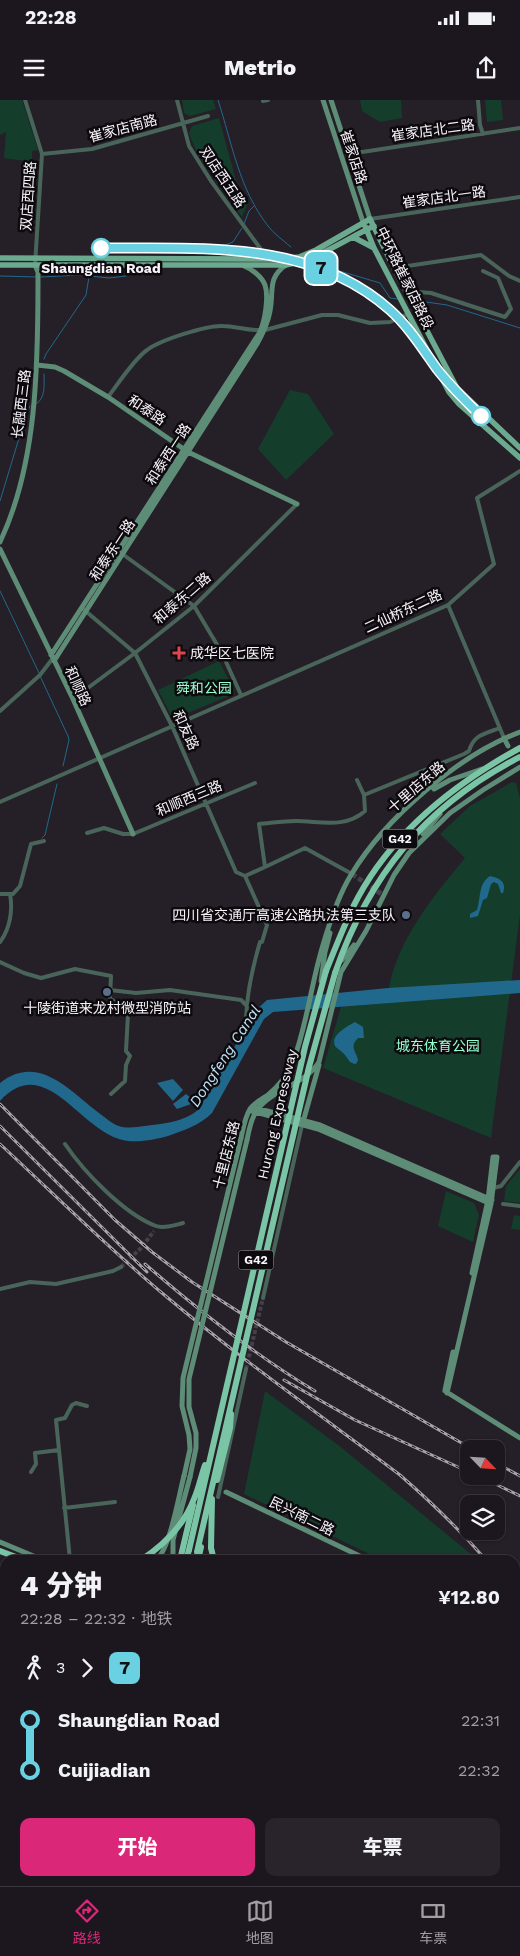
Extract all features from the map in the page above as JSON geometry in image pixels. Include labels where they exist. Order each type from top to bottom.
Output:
[{"type":"highway","name":"Hurong Expressway","points":[[187,1555],[305,1047],[321,991],[324,970],[354,906],[388,853],[416,822],[462,784],[520,748]]},
{"type":"highway","name":"Hurong Expressway","points":[[197,1555],[309,1068],[336,971],[362,910],[393,860],[416,832],[433,815],[470,787],[520,757]]},
{"type":"highway","points":[[197,1555],[230,1428],[234,1390]]},
{"type":"highway","points":[[181,1555],[194,1499],[215,1435]]},
{"type":"highway","points":[[147,1555],[168,1539],[180,1524],[194,1499]]},
{"type":"highway","points":[[211,1503],[211,1548],[213,1555]]},
{"type":"main road","points":[[0,258],[281,259],[299,256],[316,250],[370,219]]},
{"type":"main road","name":"中环路崔家店路段","points":[[370,219],[457,388],[520,448]]},
{"type":"main road","name":"中环路崔家店路段","points":[[363,222],[396,292],[449,392],[459,404],[520,458]]},
{"type":"main road","points":[[0,265],[286,265],[305,261],[323,254],[374,226]]},
{"type":"main road","points":[[353,237],[374,248]]},
{"type":"street","name":"双店西四路","points":[[25,100],[42,154],[34,258],[36,265]]},
{"type":"street","name":"双店西五路","points":[[177,100],[189,146],[238,220],[260,248],[264,259]]},
{"type":"street","points":[[263,101],[268,100]]},
{"type":"street","name":"崔家店路","points":[[323,100],[363,222]]},
{"type":"street","name":"崔家店路","points":[[331,100],[370,219]]},
{"type":"street","points":[[478,100],[480,125],[483,134]]},
{"type":"street","name":"崔家店南路","points":[[42,154],[92,149],[208,116]]},
{"type":"street","name":"崔家店北二路","points":[[349,154],[520,128]]},
{"type":"street","name":"崔家店北一路","points":[[370,219],[520,197]]},
{"type":"street","points":[[394,268],[481,255],[509,276],[520,281]]},
{"type":"street","name":"长融西三路","points":[[0,542],[21,484],[28,441],[37,365],[38,272],[36,265]]},
{"type":"street","name":"和泰西一路","points":[[242,265],[250,268],[257,274],[266,286],[263,330]]},
{"type":"street","name":"和泰西一路","points":[[186,450],[263,330],[271,310],[272,280],[278,270],[286,265]]},
{"type":"street","points":[[406,292],[431,293],[505,316],[512,310],[498,278],[483,271]]},
{"type":"street","points":[[108,398],[146,350],[163,342],[205,328],[223,326],[248,331],[263,330],[322,315],[338,315],[370,323],[390,322],[408,314]]},
{"type":"street","name":"和泰路","points":[[37,365],[55,367],[64,371],[186,450],[298,504]]},
{"type":"street","name":"和泰东一路","points":[[53,658],[186,450]]},
{"type":"street","name":"二仙桥东二路","points":[[0,802],[448,605],[494,564],[477,498],[520,471]]},
{"type":"street","name":"和泰东二路","points":[[72,699],[135,653],[194,606],[298,504]]},
{"type":"street","name":"和顺路","points":[[0,549],[53,658],[133,834]]},
{"type":"street","points":[[121,553],[194,606],[222,652],[241,695]]},
{"type":"street","points":[[448,605],[508,746]]},
{"type":"street","name":"和友路","points":[[84,610],[135,653],[172,726],[236,872],[245,876],[267,925],[251,972],[246,1005],[246,1024]]},
{"type":"street","points":[[0,711],[40,675],[53,658]]},
{"type":"street","points":[[364,795],[464,754],[469,750],[473,741],[500,728]]},
{"type":"street","name":"十里店东路","points":[[162,1555],[196,1448],[196,1433],[189,1406],[189,1379],[244,1139],[253,1109],[284,1079],[295,1057],[323,945],[343,890],[352,874],[389,826],[419,798],[461,763],[504,738],[520,732]]},
{"type":"street","points":[[419,798],[450,780],[487,767]]},
{"type":"street","points":[[409,853],[450,813],[518,767]]},
{"type":"street","points":[[265,867],[260,824],[296,821],[333,824],[346,821],[364,811],[364,795],[357,780]]},
{"type":"street","name":"和顺西三路","points":[[133,834],[255,783]]},
{"type":"street","points":[[263,1298],[303,1122],[344,966],[366,931],[394,875],[409,853],[431,824],[470,787]]},
{"type":"street","points":[[87,832],[104,828],[123,834],[133,834]]},
{"type":"street","points":[[0,894],[13,894],[20,886],[31,844],[44,841]]},
{"type":"street","points":[[245,876],[306,848],[352,874]]},
{"type":"street","points":[[324,970],[325,952],[343,890]]},
{"type":"street","points":[[0,942],[9,922],[10,894]]},
{"type":"street","points":[[336,971],[376,910]]},
{"type":"street","points":[[0,962],[24,974],[41,978],[75,969],[111,976],[110,998],[128,1014],[126,1051],[130,1056],[126,1065],[125,1081],[111,1094]]},
{"type":"street","points":[[110,990],[136,993],[170,990],[198,993],[241,1000],[246,1005]]},
{"type":"street","points":[[253,1109],[309,1074],[317,1066],[321,1058]]},
{"type":"street","points":[[253,1109],[320,1125],[490,1202]]},
{"type":"street","points":[[66,1144],[92,1178],[126,1207],[157,1226],[183,1223]]},
{"type":"street","points":[[490,1202],[493,1157],[497,1157],[493,1188],[490,1202],[447,1392],[520,1436]]},
{"type":"street","points":[[493,1188],[501,1186],[520,1162]]},
{"type":"street","points":[[503,1204],[520,1206]]},
{"type":"street","points":[[154,1231],[157,1226]]},
{"type":"street","points":[[0,1289],[30,1282],[56,1284],[121,1267]]},
{"type":"street","points":[[218,1497],[246,1369]]},
{"type":"street","points":[[69,1555],[56,1420],[65,1418],[72,1405],[76,1403],[87,1406]]},
{"type":"street","points":[[31,1472],[36,1464],[35,1454],[59,1450]]},
{"type":"street","name":"十里店东路","points":[[173,1555],[173,1540],[187,1477]]},
{"type":"street","name":"民兴南二路","points":[[226,1492],[352,1555]]},
{"type":"street","points":[[64,1508],[115,1502]]},
{"type":"street","points":[[0,1542],[31,1555]]},
{"type":"green space","points":[[0,100],[22,100],[38,150],[32,151],[32,162],[4,158],[6,132],[0,135]]},
{"type":"green space","points":[[182,100],[213,100],[216,109],[190,116],[184,113]]},
{"type":"green space","points":[[360,100],[401,100],[402,118],[380,122],[362,111]]},
{"type":"green space","points":[[485,100],[501,100],[503,120],[487,122]]},
{"type":"green space","points":[[219,118],[238,188],[247,205],[242,217],[205,166],[189,133],[192,126]]},
{"type":"green space","points":[[290,390],[308,394],[334,434],[286,480],[258,449]]},
{"type":"green space","name":"舜和公园","points":[[219,661],[231,684],[229,696],[173,719],[158,690]]},
{"type":"green space","name":"城东体育公园","points":[[512,782],[516,783],[520,798],[520,914],[491,1138],[323,1068],[341,1007],[387,1003],[390,982],[404,943],[426,907],[465,858],[440,834],[470,806]]},
{"type":"green space","points":[[520,1169],[520,1203],[504,1201],[506,1186]]},
{"type":"green space","points":[[446,1191],[474,1203],[479,1215],[473,1242],[438,1226]]},
{"type":"green space","points":[[514,1215],[520,1216],[520,1230],[511,1229]]},
{"type":"green space","points":[[265,1391],[342,1448],[472,1555],[372,1555],[244,1494]]},
{"type":"water","points":[[490,876],[502,881],[504,886],[503,893],[501,893],[498,884],[494,882],[491,884],[487,898],[483,900],[478,916],[470,918],[470,914],[477,910],[483,883]]},
{"type":"water","points":[[520,980],[520,993],[273,1012],[264,1019],[212,1113],[192,1127],[150,1140],[119,1139],[104,1132],[60,1097],[46,1089],[31,1085],[16,1088],[0,1101],[0,1083],[14,1075],[27,1072],[40,1073],[65,1085],[107,1119],[119,1126],[136,1127],[170,1122],[186,1118],[199,1109],[255,1011],[267,1000],[388,988]]},
{"type":"water","points":[[355,1022],[363,1027],[364,1038],[358,1038],[354,1044],[358,1060],[356,1064],[350,1062],[335,1046],[334,1042],[340,1031]]},
{"type":"water","points":[[173,1079],[183,1090],[173,1101],[157,1083]]},
{"type":"water","points":[[186,1094],[191,1098],[188,1101],[191,1104],[177,1109],[173,1104]]},
{"type":"waterway","points":[[218,100],[237,165],[250,197],[268,226],[291,247]]},
{"type":"waterway","points":[[244,224],[249,211],[254,206]]},
{"type":"waterway","points":[[182,248],[185,245],[225,245],[233,242],[242,228]]},
{"type":"waterway","points":[[323,266],[380,283],[390,298],[398,299]]},
{"type":"waterway","points":[[41,277],[81,275],[109,278],[126,276]]},
{"type":"waterway","points":[[0,276],[37,277]]},
{"type":"waterway","points":[[44,359],[86,295],[89,277]]},
{"type":"waterway","points":[[412,300],[447,305],[520,328]]},
{"type":"waterway","points":[[36,404],[43,395],[44,374]]},
{"type":"waterway","points":[[0,501],[30,406]]},
{"type":"waterway","points":[[0,591],[39,673]]},
{"type":"waterway","points":[[40,676],[68,736],[69,740],[63,766]]},
{"type":"waterway","points":[[42,838],[45,835],[57,784]]},
{"type":"tunnel","points":[[510,751],[516,765]]},
{"type":"tunnel","points":[[352,874],[383,895]]},
{"type":"tunnel","points":[[121,1267],[141,1248],[154,1231]]},
{"type":"tunnel","points":[[246,1369],[263,1298]]},
{"type":"railway","points":[[0,1104],[115,1220],[152,1252],[192,1282],[286,1342],[460,1442]]},
{"type":"railway","points":[[0,1126],[147,1272]]},
{"type":"railway","points":[[0,1144],[162,1293],[250,1363],[400,1475],[466,1537],[482,1555]]},
{"type":"railway","points":[[145,1264],[227,1331],[315,1391]]},
{"type":"railway","points":[[284,1380],[355,1420],[460,1468]]},
{"type":"railway","points":[[505,1468],[520,1476]]},
{"type":"railway","points":[[497,1485],[520,1496]]},
{"type":"metro line","name":"7","points":[[101,248],[204,249],[252,252],[285,257],[337,275],[357,285],[391,310],[424,348],[452,387],[481,416]]},
{"type":"place","name":"Shaungdian Road","points":[[101,248]]},
{"type":"place","name":"成华区七医院","points":[[179,653]]},
{"type":"place","name":"四川省交通厅高速公路执法第三支队","points":[[406,915]]},
{"type":"place","name":"十陵街道来龙村微型消防站","points":[[107,992]]},
{"type":"water label","name":"Dongfeng Canal","points":[[225,1056]]}]
